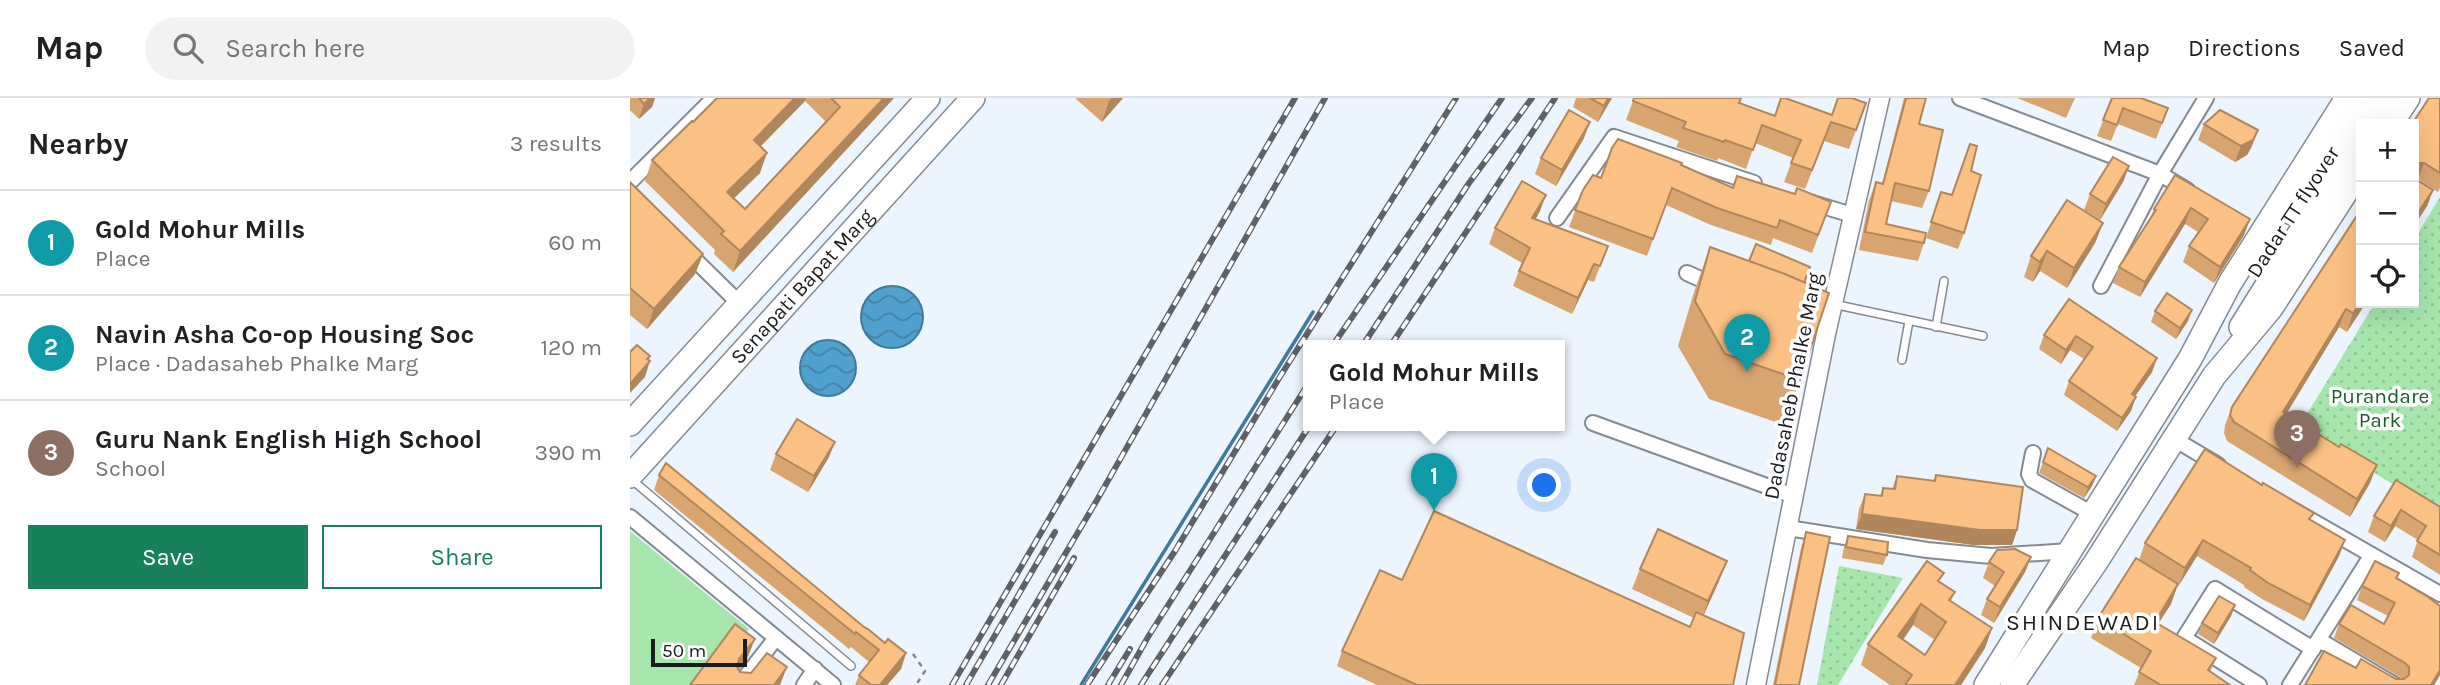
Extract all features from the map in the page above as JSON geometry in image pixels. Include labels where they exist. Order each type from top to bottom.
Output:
[{"type":"main road","name":"Senapati Bapat Marg","points":[[630,424],[928,98]]},
{"type":"main road","name":"Senapati Bapat Marg","points":[[630,477],[651,462],[973,98]]},
{"type":"main road","points":[[1986,685],[2190,359],[2255,230],[2347,98]]},
{"type":"main road","name":"Dadar TT flyover","points":[[2249,295],[2365,98]]},
{"type":"main road","points":[[2371,119],[2385,98]]},
{"type":"main road","points":[[2393,119],[2408,98]]},
{"type":"main road","name":"Dadar TT flyover","points":[[2249,295],[2356,142]]},
{"type":"main road","points":[[2011,685],[2096,562],[2214,376],[2270,308],[2356,177]]},
{"type":"main road","points":[[2190,359],[2249,295]]},
{"type":"main road","points":[[2214,376],[2249,295]]},
{"type":"street","points":[[630,182],[714,98]]},
{"type":"street","name":"Dadasaheb Phalke Marg","points":[[1756,685],[1794,496],[1820,332],[1832,304],[1881,98]]},
{"type":"street","points":[[1960,98],[2160,174],[2205,200]]},
{"type":"street","points":[[2101,286],[2160,174],[2206,98]]},
{"type":"street","points":[[1557,218],[1614,138],[1773,189]]},
{"type":"street","points":[[1799,198],[1852,215]]},
{"type":"street","points":[[680,246],[740,304]]},
{"type":"street","points":[[1687,273],[1725,290]]},
{"type":"street","points":[[1593,423],[1794,496]]},
{"type":"street","points":[[2174,439],[2232,474]]},
{"type":"street","points":[[2033,453],[2029,474],[2032,480],[2093,514]]},
{"type":"street","points":[[2278,501],[2440,594]]},
{"type":"street","points":[[630,517],[834,685]]},
{"type":"street","points":[[1788,528],[1927,550],[1992,556],[2070,551]]},
{"type":"street","points":[[2290,685],[2371,556]]},
{"type":"street","points":[[2259,685],[2184,638],[2215,589],[2395,685]]},
{"type":"street","points":[[739,685],[776,638]]},
{"type":"street","points":[[804,685],[815,669]]},
{"type":"lane","points":[[1936,327],[1944,281]]},
{"type":"lane","points":[[1832,304],[1983,336]]},
{"type":"lane","points":[[1902,360],[1909,321]]},
{"type":"lane","points":[[630,477],[851,666]]},
{"type":"path","points":[[913,654],[925,671],[916,685]]},
{"type":"green space","name":"Purandare Park","points":[[2440,197],[2440,513],[2299,427],[2372,308],[2419,308],[2419,232]]},
{"type":"green space","points":[[630,531],[749,629],[707,685],[630,685]]},
{"type":"green space","points":[[1839,566],[1903,578],[1838,685],[1817,685]]},
{"type":"water","points":[[892,286],[904,288],[914,295],[921,305],[921,329],[914,339],[904,346],[892,348],[880,346],[870,339],[863,329],[861,317],[863,305],[870,295],[880,288]]},
{"type":"water","points":[[828,340],[839,342],[848,348],[854,357],[854,379],[848,388],[839,394],[828,396],[817,394],[808,388],[802,379],[800,368],[802,357],[808,348],[817,342]]},
{"type":"building","points":[[639,98],[650,98],[644,104]]},
{"type":"building","points":[[717,98],[795,98],[754,140],[767,153],[727,192],[745,209],[840,107],[831,98],[884,98],[740,251],[721,234],[724,231],[652,160]]},
{"type":"building","points":[[1590,98],[1608,98],[1604,106]]},
{"type":"building","points":[[1634,98],[1741,98],[1739,103],[1775,116],[1781,98],[1832,115],[1838,98],[1852,98],[1866,103],[1856,130],[1831,122],[1812,170],[1791,163],[1801,140],[1762,125],[1753,150],[1683,128],[1686,122],[1633,101]]},
{"type":"building","points":[[1906,98],[1926,98],[1919,124],[1943,130],[1929,191],[1895,183],[1886,224],[1926,233],[1924,243],[1865,232],[1876,182],[1883,184]]},
{"type":"building","points":[[2112,98],[2141,98],[2168,108],[2162,123],[2123,108],[2117,125],[2103,120]]},
{"type":"building","points":[[2429,98],[2440,98],[2440,173],[2424,163],[2419,163],[2419,119],[2415,119]]},
{"type":"building","points":[[1569,110],[1590,122],[1562,170],[1541,158]]},
{"type":"building","points":[[2220,110],[2258,130],[2253,140],[2241,146],[2204,124]]},
{"type":"building","points":[[1618,139],[1682,163],[1681,165],[1733,188],[1737,176],[1795,194],[1797,188],[1831,202],[1818,235],[1780,220],[1777,228],[1717,208],[1672,188],[1653,239],[1575,210],[1593,175],[1601,178]]},
{"type":"building","points":[[1970,144],[1977,146],[1971,171],[1981,175],[1964,233],[1931,222],[1941,192],[1952,195]]},
{"type":"building","points":[[2113,157],[2129,166],[2106,204],[2090,194]]},
{"type":"building","points":[[2175,175],[2250,219],[2220,267],[2189,246],[2208,219],[2191,208],[2145,282],[2119,267]]},
{"type":"building","points":[[1522,181],[1546,195],[1532,218],[1608,246],[1600,266],[1594,264],[1578,298],[1519,271],[1530,248],[1495,228]]},
{"type":"building","points":[[2419,181],[2433,190],[2419,211]]},
{"type":"building","points":[[630,182],[703,254],[654,309],[630,288]]},
{"type":"building","points":[[2067,200],[2103,223],[2074,268],[2047,251],[2040,262],[2031,256]]},
{"type":"building","points":[[2356,217],[2357,308],[2353,313],[2346,309],[2283,412],[2339,447],[2341,444],[2377,465],[2357,499],[2234,422],[2230,415],[2232,407]]},
{"type":"building","points":[[1756,244],[1810,267],[1804,283],[1749,261]]},
{"type":"building","points":[[1710,247],[1829,293],[1800,380],[1725,354],[1695,301]]},
{"type":"building","points":[[2167,293],[2192,310],[2180,328],[2155,311]]},
{"type":"building","points":[[2069,299],[2157,358],[2132,394],[2136,397],[2122,418],[2069,381],[2093,347],[2076,336],[2066,350],[2044,335]]},
{"type":"building","points":[[637,345],[650,356],[647,359],[650,361],[630,384],[630,352]]},
{"type":"building","points":[[797,419],[835,442],[814,476],[776,454]]},
{"type":"building","points":[[2048,448],[2096,476],[2088,487],[2043,462]]},
{"type":"building","points":[[2205,449],[2262,485],[2263,483],[2314,513],[2309,519],[2345,540],[2310,605],[2268,583],[2250,570],[2251,568],[2203,540],[2185,568],[2145,543]]},
{"type":"building","points":[[666,463],[864,627],[885,643],[888,639],[906,653],[880,685],[871,685],[859,675],[879,650],[856,632],[855,634],[659,475]]},
{"type":"building","points":[[1936,475],[2023,487],[2017,530],[1980,530],[1862,514],[1865,494],[1882,496],[1883,488],[1895,489],[1897,476],[1935,481]]},
{"type":"building","points":[[2396,480],[2440,507],[2440,555],[2417,541],[2426,526],[2401,510],[2391,526],[2374,516]]},
{"type":"building","points":[[1434,511],[1690,627],[1696,612],[1744,633],[1733,685],[1417,685],[1342,651],[1380,570],[1402,580]]},
{"type":"building","points":[[1658,529],[1727,561],[1708,601],[1640,569]]},
{"type":"building","points":[[1806,532],[1830,537],[1799,685],[1775,685]]},
{"type":"building","points":[[1848,536],[1888,542],[1887,555],[1846,547]]},
{"type":"building","points":[[2015,549],[2031,557],[2000,607],[1987,599],[2004,572],[1989,562],[1997,550]]},
{"type":"building","points":[[2136,558],[2178,584],[2155,622],[2216,658],[2208,670],[2230,685],[2161,685],[2139,672],[2151,651],[2098,618]]},
{"type":"building","points":[[1927,561],[1944,573],[1938,581],[1955,592],[1949,600],[1992,628],[1955,685],[1905,685],[1912,675],[1868,644]],"holes":[[[1921,604],[1946,622],[1925,655],[1898,636]]]},
{"type":"building","points":[[2375,561],[2399,573],[2396,578],[2440,606],[2440,670],[2431,685],[2305,685],[2324,651],[2356,668],[2361,659],[2396,679],[2404,679],[2409,675],[2409,667],[2405,663],[2339,624],[2351,605],[2384,624],[2395,603],[2362,586]]},
{"type":"building","points":[[2219,596],[2235,605],[2218,633],[2202,623]]},
{"type":"building","points":[[735,624],[755,639],[739,659],[737,667],[740,672],[751,673],[767,653],[787,667],[774,685],[690,685]]},
{"type":"waterway","points":[[1081,685],[1313,312]]},
{"type":"railway","points":[[952,685],[1295,98]]},
{"type":"railway","points":[[988,685],[1097,500],[1325,98]]},
{"type":"railway","points":[[1303,340],[1456,98]]},
{"type":"railway","points":[[1336,340],[1502,98]]},
{"type":"railway","points":[[1366,340],[1469,183],[1532,98]]},
{"type":"railway","points":[[1394,340],[1555,98]]},
{"type":"railway","points":[[1087,685],[1175,551],[1303,340]]},
{"type":"railway","points":[[1121,685],[1148,637],[1303,392]]},
{"type":"railway","points":[[1141,685],[1306,431]]},
{"type":"railway","points":[[1162,685],[1333,431]]},
{"type":"railway","points":[[966,685],[1055,532]]},
{"type":"railway","points":[[1001,685],[1074,558]]},
{"type":"railway","points":[[1108,685],[1130,649]]},
{"type":"place","name":"Navin Asha Co-op Housing Soc","points":[[1747,372]]},
{"type":"place","name":"Guru Nank English High School","points":[[2297,468]]},
{"type":"place","name":"Gold Mohur Mills","points":[[1434,511]]},
{"type":"district","name":"SHINDEWADI","points":[[2083,622]]}]
